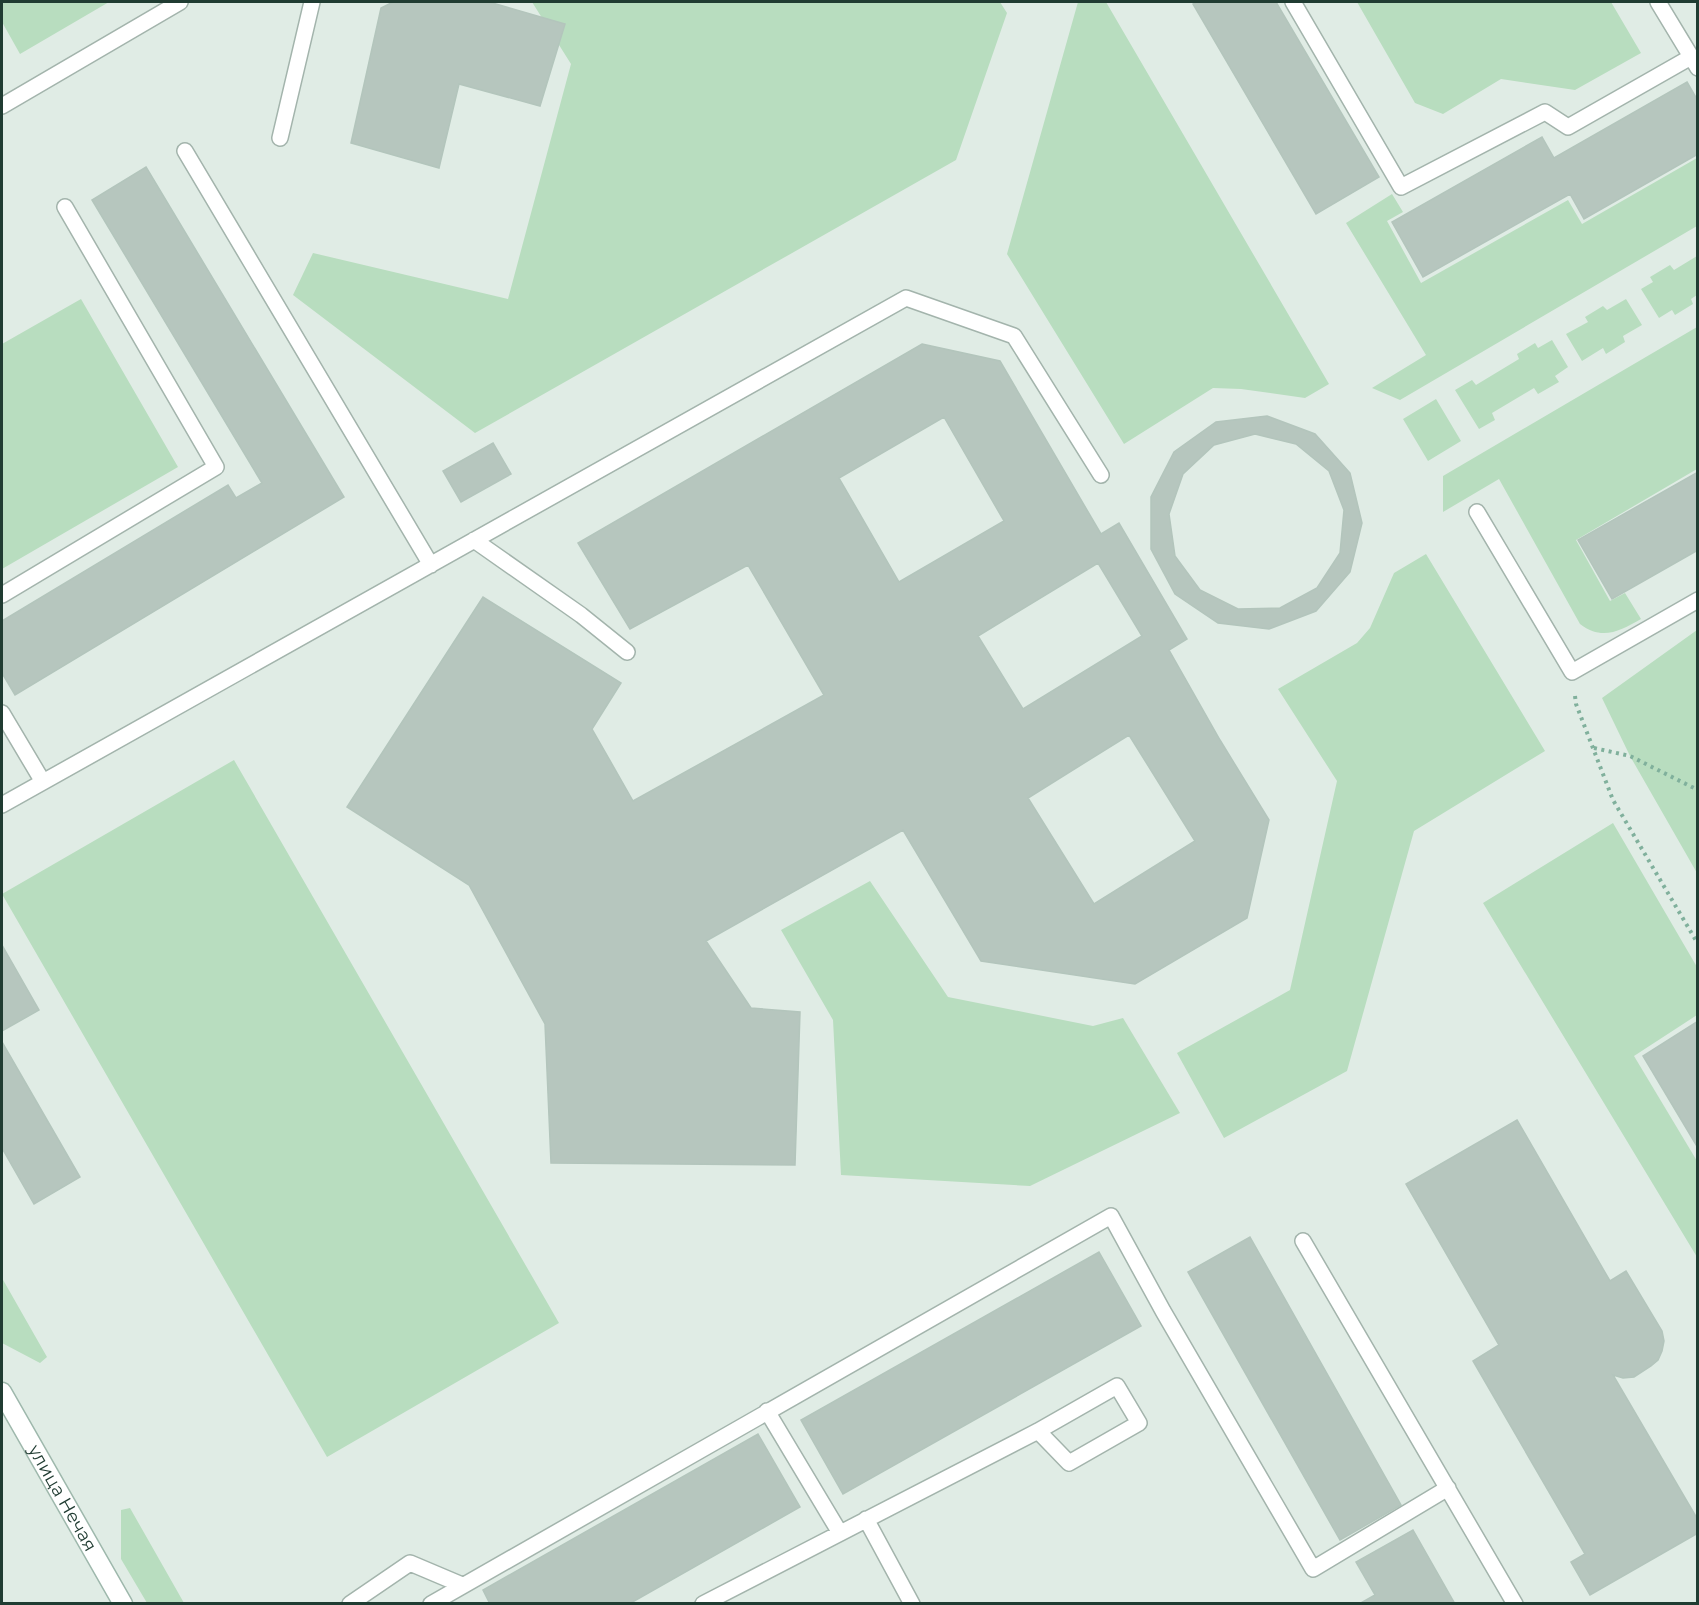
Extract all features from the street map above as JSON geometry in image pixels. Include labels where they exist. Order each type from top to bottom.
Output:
[{"type":"street","name":"улица Нечая","points":[[2,1392],[123,1604]]},
{"type":"lane","points":[[280,138],[312,2]]},
{"type":"lane","points":[[1293,2],[1401,187],[1545,112],[1568,127],[1694,62],[1658,2]]},
{"type":"lane","points":[[2,106],[175,3]]},
{"type":"lane","points":[[185,151],[431,565]]},
{"type":"lane","points":[[2,595],[216,467],[65,207]]},
{"type":"lane","points":[[2,805],[906,298],[1014,336],[1101,475]]},
{"type":"lane","points":[[1477,512],[1572,672],[1698,600]]},
{"type":"lane","points":[[474,540],[581,615],[627,652]]},
{"type":"lane","points":[[2,713],[43,782]]},
{"type":"lane","points":[[431,1604],[1111,1216],[1162,1311],[1313,1569],[1448,1488]]},
{"type":"lane","points":[[1303,1241],[1515,1604]]},
{"type":"lane","points":[[703,1604],[1038,1431],[1117,1386],[1139,1423],[1069,1462],[1038,1431]]},
{"type":"lane","points":[[767,1411],[840,1533]]},
{"type":"lane","points":[[866,1519],[912,1604]]},
{"type":"lane","points":[[350,1604],[410,1563],[462,1585]]},
{"type":"path","points":[[1572,672],[1576,704],[1613,800],[1698,944]]},
{"type":"path","points":[[1593,748],[1630,756],[1698,790]]},
{"type":"green space","points":[[2,2],[109,2],[20,54],[2,22]]},
{"type":"green space","points":[[532,2],[1000,2],[1007,13],[956,160],[475,433],[293,295],[313,253],[508,299],[571,64]]},
{"type":"green space","points":[[1078,2],[1106,2],[1329,384],[1305,398],[1241,389],[1213,388],[1124,444],[1007,254]]},
{"type":"green space","points":[[1357,2],[1611,2],[1641,53],[1575,90],[1501,79],[1443,114],[1415,103]]},
{"type":"green space","points":[[1697,158],[1697,226],[1400,400],[1372,388],[1426,355],[1346,223],[1392,194],[1403,212],[1387,221],[1421,283],[1568,200],[1582,224]]},
{"type":"green space","points":[[1697,256],[1697,295],[1691,299],[1693,304],[1675,315],[1672,310],[1659,318],[1641,289],[1653,282],[1650,277],[1670,265],[1674,270]]},
{"type":"green space","points":[[81,299],[178,467],[2,569],[2,344]]},
{"type":"green space","points":[[1626,299],[1642,325],[1623,336],[1625,342],[1606,354],[1603,348],[1582,361],[1566,334],[1588,322],[1585,317],[1603,306],[1607,310]]},
{"type":"green space","points":[[1697,327],[1697,469],[1576,540],[1610,601],[1625,593],[1641,619],[1618,630],[1596,632],[1580,624],[1499,479],[1443,512],[1443,476]]},
{"type":"green space","points":[[1552,340],[1568,367],[1555,376],[1559,382],[1538,394],[1534,388],[1492,413],[1495,420],[1479,429],[1455,390],[1472,380],[1476,385],[1519,359],[1517,354],[1535,343],[1538,348]]},
{"type":"green space","points":[[1436,399],[1461,441],[1428,461],[1403,419]]},
{"type":"green space","points":[[1426,554],[1545,751],[1414,831],[1347,1071],[1224,1138],[1177,1053],[1290,990],[1337,781],[1278,689],[1357,643],[1370,628],[1394,573]]},
{"type":"green space","points":[[1697,630],[1697,873],[1630,756],[1602,698]]},
{"type":"green space","points":[[234,760],[559,1323],[327,1457],[2,894]]},
{"type":"green space","points":[[1613,823],[1697,967],[1697,1015],[1634,1056],[1697,1161],[1697,1257],[1483,903]]},
{"type":"green space","points":[[870,881],[948,997],[1093,1026],[1123,1018],[1180,1113],[1030,1186],[841,1175],[833,1020],[781,930]]},
{"type":"green space","points":[[2,1278],[47,1357],[40,1363],[2,1343]]},
{"type":"green space","points":[[130,1508],[184,1603],[147,1603],[121,1559],[121,1510]]},
{"type":"building","points":[[393,2],[489,2],[565,24],[540,106],[459,84],[439,168],[351,143],[381,8]]},
{"type":"building","points":[[1197,2],[1276,2],[1379,177],[1316,214],[1193,4]]},
{"type":"building","points":[[1687,82],[1698,101],[1698,154],[1584,219],[1570,194],[1423,277],[1392,222],[1542,137],[1554,158]]},
{"type":"building","points":[[146,167],[344,497],[15,695],[2,673],[2,621],[228,485],[236,498],[262,483],[92,200]]},
{"type":"building","points":[[922,344],[1000,361],[1101,534],[1119,523],[1187,639],[1169,650],[1269,820],[1247,918],[1135,984],[981,961],[903,830],[706,941],[751,1008],[800,1012],[795,1165],[551,1163],[545,1024],[469,885],[347,807],[483,597],[621,683],[592,729],[633,801],[824,695],[748,565],[630,629],[578,543]],"holes":[[[944,417],[1004,521],[899,582],[839,478]],[[1098,563],[1142,636],[1023,709],[978,636]],[[1129,735],[1195,841],[1094,904],[1028,798]]]},
{"type":"building","points":[[1267,416],[1315,434],[1350,473],[1362,523],[1350,572],[1316,611],[1269,629],[1218,623],[1175,594],[1151,549],[1151,497],[1174,452],[1216,422]],"holes":[[[1255,434],[1296,444],[1329,471],[1344,510],[1340,553],[1317,588],[1280,608],[1238,609],[1200,590],[1175,556],[1169,514],[1183,474],[1214,445]]]},
{"type":"building","points":[[493,443],[511,474],[461,502],[443,471]]},
{"type":"building","points":[[1698,472],[1698,550],[1612,599],[1578,540]]},
{"type":"building","points":[[2,945],[39,1010],[2,1031]]},
{"type":"building","points":[[1698,1021],[1698,1148],[1643,1056]]},
{"type":"building","points":[[2,1042],[80,1177],[34,1204],[2,1148]]},
{"type":"building","points":[[1517,1120],[1610,1281],[1626,1271],[1662,1331],[1664,1341],[1658,1360],[1634,1377],[1623,1378],[1613,1375],[1698,1520],[1698,1533],[1590,1595],[1571,1562],[1585,1554],[1473,1361],[1499,1345],[1406,1184]]},
{"type":"building","points":[[1250,1237],[1401,1505],[1340,1540],[1188,1272]]},
{"type":"building","points":[[1099,1252],[1141,1326],[843,1494],[801,1420]]},
{"type":"building","points":[[758,1434],[800,1507],[629,1604],[490,1604],[483,1590]]},
{"type":"building","points":[[1413,1530],[1455,1604],[1359,1604],[1375,1595],[1356,1562]]}]
